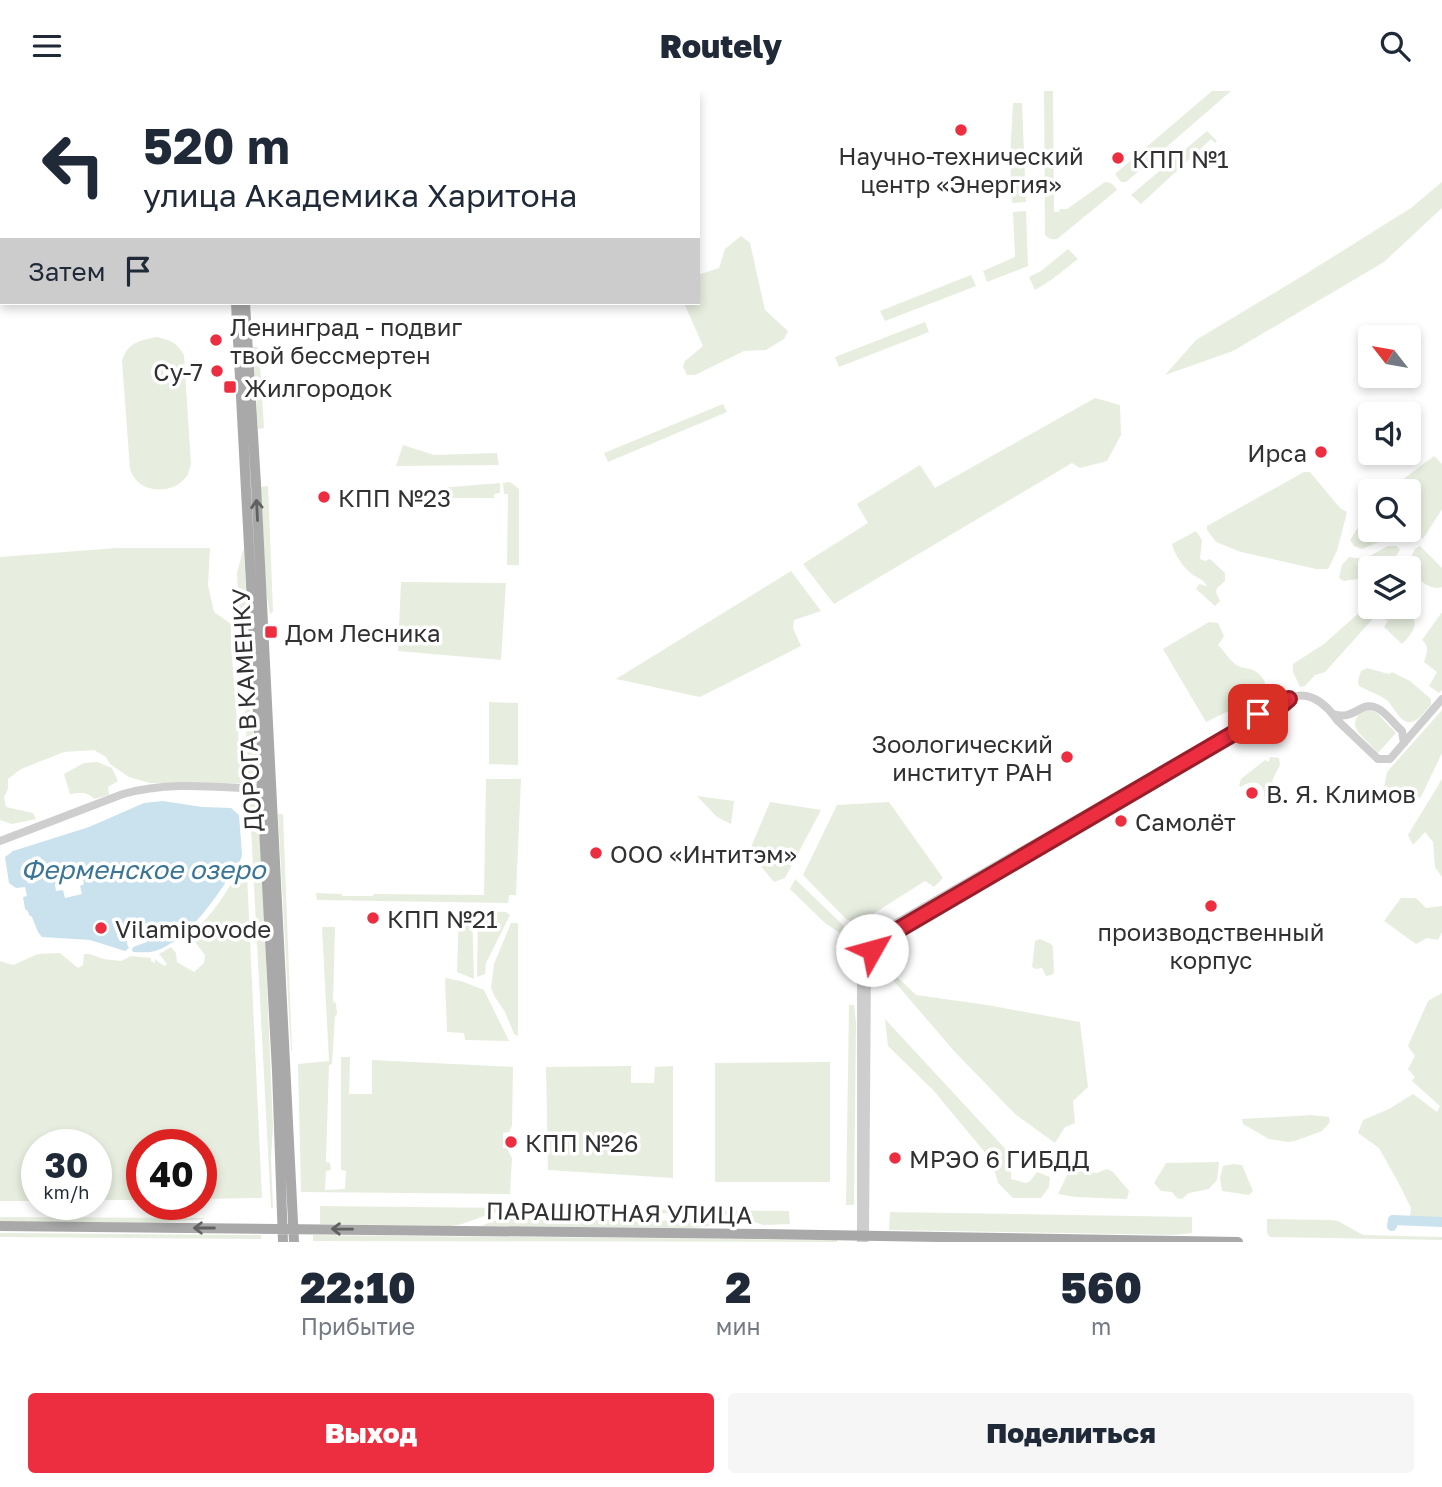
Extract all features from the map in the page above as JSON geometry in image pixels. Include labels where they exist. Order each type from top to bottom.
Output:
[{"type":"main road","name":"ДОРОГА В КАМЕНКУ","points":[[236,305],[277,1071],[288,1229],[294,1242]]},
{"type":"main road","name":"ДОРОГА В КАМЕНКУ","points":[[245,305],[257,497],[288,1229],[283,1242]]},
{"type":"main road","name":"ПАРАШЮТНАЯ УЛИЦА","points":[[0,1226],[1238,1242]]},
{"type":"street","points":[[863,1239],[867,966],[872,950],[881,940],[1280,701],[1296,696],[1308,696],[1320,702],[1380,760],[1390,759],[1442,699]]},
{"type":"street","points":[[1333,714],[1344,716],[1366,706],[1376,707],[1402,731],[1404,743]]},
{"type":"street","points":[[1354,712],[1350,722],[1354,735]]},
{"type":"street","points":[[1402,731],[1413,731]]},
{"type":"street","points":[[0,841],[140,789],[168,785],[262,789]]},
{"type":"street","points":[[863,1239],[861,963],[865,947],[878,934],[893,925],[1141,785]]},
{"type":"street","points":[[849,935],[865,947]]},
{"type":"green space","points":[[1044,91],[1053,91],[1054,212],[1067,209],[1105,182],[1112,184],[1117,190],[1057,239],[1045,235]]},
{"type":"green space","points":[[1212,91],[1231,91],[1126,182],[1121,182],[1115,174]]},
{"type":"green space","points":[[1013,103],[1022,103],[1026,202],[1012,203],[1010,157]]},
{"type":"green space","points":[[1207,131],[1217,141],[1215,143],[1211,139],[1141,204],[1131,195]]},
{"type":"green space","points":[[1442,182],[1442,208],[1384,262],[1233,351],[1165,375],[1196,340],[1411,208]]},
{"type":"green space","points":[[1026,211],[1028,266],[987,282],[983,271],[1015,257],[1013,212]]},
{"type":"green space","points":[[741,236],[750,243],[765,310],[788,331],[784,339],[766,350],[744,351],[695,375],[687,375],[683,367],[685,361],[703,346],[685,305],[700,305],[700,274],[719,268],[725,249]]},
{"type":"green space","points":[[1068,249],[1078,259],[1035,290],[1029,277],[1041,271]]},
{"type":"green space","points":[[971,275],[976,286],[885,321],[880,311]]},
{"type":"green space","points":[[925,322],[929,332],[839,367],[835,357]]},
{"type":"green space","points":[[157,337],[173,343],[184,355],[191,464],[182,481],[166,489],[148,488],[140,484],[130,469],[122,361],[127,350],[135,343]]},
{"type":"green space","points":[[253,347],[259,349],[264,428],[258,429]]},
{"type":"green space","points":[[1095,398],[1120,405],[1121,435],[1107,461],[1080,468],[1072,463],[834,604],[803,564],[868,523],[857,504],[920,465],[935,488]]},
{"type":"green space","points":[[723,404],[727,412],[608,462],[604,453]]},
{"type":"green space","points":[[403,445],[434,455],[497,453],[499,465],[396,466]]},
{"type":"green space","points":[[1434,456],[1442,464],[1442,509],[1423,539],[1421,479],[1403,479]]},
{"type":"green space","points":[[1304,472],[1310,472],[1340,508],[1347,512],[1337,551],[1328,569],[1316,569],[1241,552],[1216,542],[1207,530],[1207,526]]},
{"type":"green space","points":[[510,482],[519,489],[519,565],[507,565],[508,494],[504,494],[503,483]]},
{"type":"green space","points":[[500,483],[500,493],[494,494],[494,498],[439,498],[439,488]]},
{"type":"green space","points":[[268,486],[273,611],[270,614],[266,590],[261,487]]},
{"type":"green space","points":[[1358,528],[1358,542],[1379,542],[1362,549],[1354,546],[1350,540]]},
{"type":"green space","points":[[1196,531],[1202,540],[1200,559],[1210,559],[1225,573],[1225,581],[1216,592],[1220,601],[1215,606],[1196,589],[1199,584],[1207,586],[1183,565],[1172,544]]},
{"type":"green space","points":[[1388,546],[1397,546],[1400,550],[1396,556],[1370,556]]},
{"type":"green space","points":[[1420,546],[1442,568],[1442,587],[1432,587],[1421,581],[1421,556],[1412,556]]},
{"type":"green space","points":[[116,548],[210,548],[208,585],[214,612],[231,624],[242,783],[150,783],[129,777],[94,750],[64,752],[21,769],[8,779],[8,789],[4,797],[6,807],[33,813],[36,819],[12,824],[0,820],[0,557]]},
{"type":"green space","points":[[243,550],[249,659],[244,659],[241,653],[237,573]]},
{"type":"green space","points":[[1349,557],[1358,558],[1358,579],[1344,581],[1339,578],[1342,565]]},
{"type":"green space","points":[[791,571],[821,611],[794,620],[793,628],[801,646],[700,697],[616,679]]},
{"type":"green space","points":[[401,582],[506,583],[501,660],[398,651]]},
{"type":"green space","points":[[1442,612],[1442,690],[1439,693],[1429,686],[1437,672],[1424,662],[1427,648],[1422,640]]},
{"type":"green space","points":[[1358,614],[1358,619],[1373,619],[1325,672],[1315,675],[1305,686],[1300,687],[1293,672],[1293,664],[1324,644]]},
{"type":"green space","points":[[1386,619],[1414,619],[1415,622],[1413,631],[1402,644],[1384,627],[1388,621]]},
{"type":"green space","points":[[1209,622],[1218,623],[1224,636],[1218,645],[1231,660],[1258,673],[1265,682],[1262,691],[1253,699],[1206,722],[1163,649]]},
{"type":"green space","points":[[1367,668],[1389,674],[1392,672],[1410,681],[1431,699],[1431,705],[1415,721],[1406,721],[1387,700],[1359,686],[1361,671]]},
{"type":"green space","points":[[489,702],[518,703],[518,765],[489,764]]},
{"type":"green space","points":[[249,707],[253,729],[255,783],[249,785],[245,711]]},
{"type":"green space","points":[[1370,710],[1377,713],[1396,733],[1378,753],[1355,726],[1359,714]]},
{"type":"green space","points":[[1442,710],[1442,753],[1421,797],[1399,804],[1383,793],[1387,772]]},
{"type":"green space","points":[[1270,757],[1279,758],[1280,765],[1266,797],[1260,784],[1239,786],[1241,779],[1265,760],[1269,762]]},
{"type":"green space","points":[[97,762],[112,768],[118,781],[108,787],[109,795],[94,799],[86,794],[70,794],[64,774],[84,763]]},
{"type":"green space","points":[[486,779],[521,779],[516,895],[509,895],[508,903],[317,900],[316,893],[342,896],[484,895]]},
{"type":"green space","points":[[1442,779],[1442,877],[1435,867],[1433,842],[1425,832],[1413,845],[1408,835]]},
{"type":"green space","points":[[249,791],[257,792],[262,865],[273,1127],[273,1208],[271,1208]]},
{"type":"green space","points":[[697,796],[734,801],[731,824],[717,817]]},
{"type":"green space","points":[[770,802],[821,810],[785,878],[774,882],[749,852]]},
{"type":"green space","points":[[889,802],[943,878],[934,887],[925,881],[857,924],[846,919],[803,875],[837,805]]},
{"type":"green space","points":[[278,814],[283,814],[291,1051]]},
{"type":"green space","points":[[247,875],[262,1198],[217,1199],[217,1129],[126,1129],[126,1200],[112,1200],[112,1129],[21,1129],[21,1201],[0,1201],[0,961],[13,965],[38,954],[60,953],[78,968],[83,965],[84,954],[121,961],[131,956],[151,958],[151,961],[155,963],[155,959],[164,966],[167,964],[159,954],[171,947],[176,953],[177,962],[194,972],[204,963],[205,955],[195,942],[186,937],[214,910],[235,877]]},
{"type":"green space","points":[[795,879],[844,926],[841,934],[825,923],[790,889]]},
{"type":"green space","points":[[1401,898],[1416,898],[1426,908],[1442,906],[1442,932],[1438,940],[1427,938],[1416,944],[1384,921]]},
{"type":"green space","points":[[472,911],[474,979],[457,972],[459,912]]},
{"type":"green space","points":[[478,911],[506,912],[510,915],[486,963],[485,974],[477,977]]},
{"type":"green space","points":[[511,923],[518,923],[518,1036],[514,1034],[491,988],[494,964]]},
{"type":"green space","points":[[322,927],[335,927],[333,1002],[336,1003],[337,1014],[332,1064],[329,1065],[326,1162],[330,1163],[331,1170],[326,1171],[325,1190],[345,1189],[346,1171],[341,1170],[341,1057],[350,1057],[349,1094],[372,1094],[372,1060],[513,1067],[512,1126],[509,1132],[503,1133],[503,1148],[507,1148],[512,1158],[510,1194],[301,1192],[298,1064],[329,1061]]},
{"type":"green space","points":[[1040,939],[1053,947],[1052,975],[1046,976],[1042,968],[1032,967],[1035,941]]},
{"type":"green space","points":[[891,971],[916,995],[1080,1022],[1088,1087],[1073,1101],[1075,1123],[1065,1127],[1055,1143],[1015,1114],[954,1051],[887,973]]},
{"type":"green space","points":[[445,978],[484,990],[509,1041],[465,1040],[464,1033],[447,1032]]},
{"type":"green space","points":[[1442,993],[1442,1220],[1410,1217],[1411,1208],[1379,1148],[1358,1133],[1363,1120],[1389,1109],[1413,1094],[1437,1112],[1440,1106],[1412,1081],[1415,1077],[1408,1069],[1415,1056],[1408,1046],[1428,1001]]},
{"type":"green space","points":[[849,1005],[854,1005],[856,1023],[854,1205],[846,1205]]},
{"type":"green space","points":[[885,1019],[1011,1155],[1011,1179],[1026,1183],[1037,1172],[1050,1177],[1049,1187],[1041,1198],[1013,1198],[998,1183],[992,1161],[934,1091],[888,1046]]},
{"type":"green space","points":[[830,1062],[830,1182],[715,1182],[715,1063]]},
{"type":"green space","points":[[631,1066],[631,1083],[654,1083],[655,1067],[673,1066],[673,1178],[548,1170],[546,1067]]},
{"type":"green space","points":[[1311,1115],[1329,1117],[1330,1122],[1322,1131],[1288,1142],[1269,1139],[1243,1124],[1242,1119]]},
{"type":"green space","points":[[1219,1162],[1217,1180],[1209,1189],[1189,1193],[1182,1199],[1172,1192],[1161,1191],[1154,1183],[1166,1163]]},
{"type":"green space","points":[[1242,1165],[1253,1191],[1249,1195],[1222,1191],[1220,1178],[1223,1166]]},
{"type":"green space","points":[[1070,1169],[1097,1173],[1107,1169],[1113,1172],[1129,1191],[1127,1199],[1058,1194]]},
{"type":"green space","points":[[320,1206],[516,1208],[451,1226],[320,1224]]},
{"type":"green space","points":[[531,1208],[789,1211],[790,1224],[763,1225],[718,1214],[539,1212]]},
{"type":"green space","points":[[890,1212],[1192,1217],[1192,1233],[1174,1235],[889,1230]]},
{"type":"green space","points":[[0,1217],[21,1217],[21,1220],[112,1220],[112,1218],[191,1220],[153,1223],[0,1221]]},
{"type":"green space","points":[[507,1219],[732,1223],[691,1228],[481,1226]]},
{"type":"green space","points":[[1267,1219],[1331,1220],[1363,1235],[1442,1237],[1442,1240],[1270,1237],[1267,1233]]},
{"type":"green space","points":[[0,1233],[261,1235],[261,1239],[0,1237]]},
{"type":"green space","points":[[313,1235],[837,1240],[837,1242],[313,1241]]},
{"type":"water","name":"Ферменское озеро","points":[[163,801],[231,808],[239,815],[241,859],[215,898],[181,936],[153,952],[132,950],[133,947],[147,942],[150,937],[145,930],[136,931],[128,937],[129,948],[125,951],[90,940],[42,937],[25,909],[25,887],[16,888],[9,883],[5,857],[13,851],[89,827],[144,803]],"holes":[[[74,871],[82,874],[82,894],[65,898],[63,890],[56,891],[55,884],[60,882],[66,873]]]},
{"type":"waterway","points":[[1392,1226],[1393,1220],[1442,1222]]},
{"type":"place","name":"Научно-технический центр «Энергия»","points":[[961,130]]},
{"type":"place","name":"КПП №1","points":[[1118,158]]},
{"type":"place","name":"Ленинград - подвиг твой бессмертен","points":[[216,340]]},
{"type":"place","name":"Су-7","points":[[217,371]]},
{"type":"place","name":"Жилгородок","points":[[230,387]]},
{"type":"place","name":"Ирса","points":[[1321,452]]},
{"type":"place","name":"КПП №23","points":[[324,497]]},
{"type":"place","name":"Дом Лесника","points":[[271,632]]},
{"type":"place","name":"Зоологический институт РАН","points":[[1067,757]]},
{"type":"place","name":"В. Я. Климов","points":[[1252,793]]},
{"type":"place","name":"Самолёт","points":[[1121,821]]},
{"type":"place","name":"ООО «Интитэм»","points":[[596,853]]},
{"type":"place","name":"производственный корпус","points":[[1211,906]]},
{"type":"place","name":"КПП №21","points":[[373,918]]},
{"type":"place","name":"Vilamipovode","points":[[101,928]]},
{"type":"place","name":"КПП №26","points":[[511,1142]]},
{"type":"place","name":"МРЭО 6 ГИБДД","points":[[895,1158]]},
{"type":"route","points":[[872,950],[881,940],[1289,699],[1280,701],[1258,714]]}]
